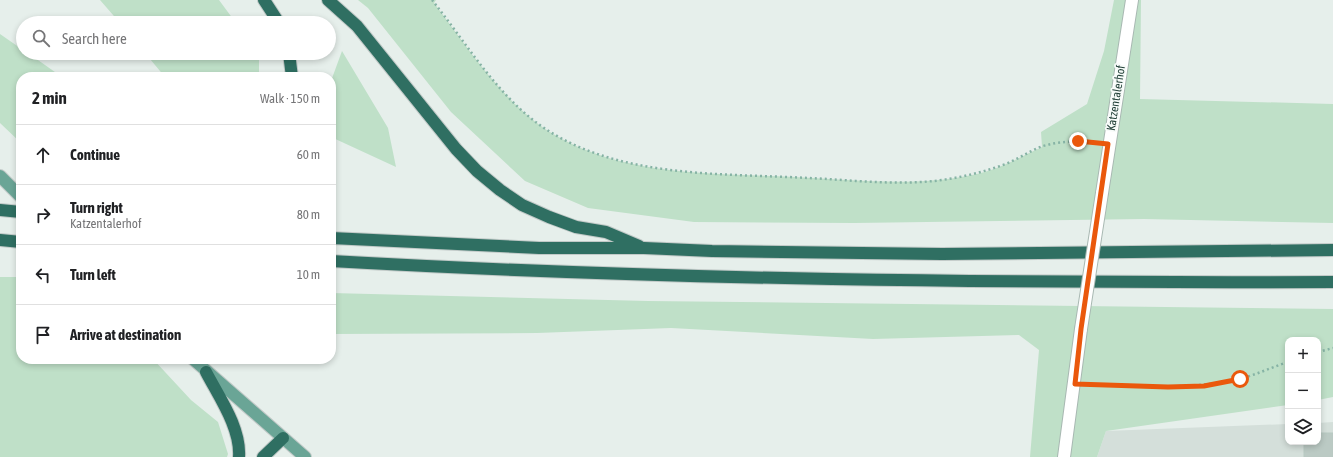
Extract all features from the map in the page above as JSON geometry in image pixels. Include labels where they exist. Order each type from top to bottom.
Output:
[{"type":"highway","points":[[264,0],[274,16]]},
{"type":"highway","points":[[328,0],[362,31],[456,148],[477,171],[500,190],[522,205],[549,217],[576,227],[606,232],[644,248]]},
{"type":"highway","points":[[290,60],[291,72]]},
{"type":"highway","points":[[0,210],[16,212]]},
{"type":"highway","points":[[336,238],[539,248],[644,248],[712,251],[942,254],[1333,250]]},
{"type":"highway","points":[[0,240],[16,242]]},
{"type":"highway","points":[[336,261],[549,272],[752,278],[998,282],[1333,282]]},
{"type":"highway","points":[[206,372],[234,427],[238,441],[239,457]]},
{"type":"highway","points":[[263,457],[282,438]]},
{"type":"main road","points":[[0,176],[16,192]]},
{"type":"main road","points":[[197,364],[305,457]]},
{"type":"street","name":"Katzentalerhof","points":[[1064,457],[1108,144],[1132,0]]},
{"type":"path","points":[[432,0],[490,77],[510,99],[536,122],[574,145],[620,160],[652,167],[699,172],[901,183],[940,180],[974,175],[1058,142],[1078,141],[1108,144]]},
{"type":"path","points":[[1321,351],[1333,348]]},
{"type":"path","points":[[1075,384],[1168,387],[1204,386],[1240,379],[1285,363]]},
{"type":"shaded area","points":[[1333,422],[1333,457],[1097,457],[1106,431],[1285,424],[1285,445],[1321,445],[1321,423]]},
{"type":"green space","points":[[100,0],[219,0],[231,16],[114,16]]},
{"type":"green space","points":[[358,0],[436,0],[434,3],[488,75],[520,108],[537,123],[555,135],[582,149],[611,159],[642,166],[704,173],[906,182],[950,179],[981,173],[1008,163],[1042,147],[1041,132],[1087,104],[1104,51],[1114,0],[1141,0],[1140,99],[1333,104],[1333,223],[1144,219],[854,223],[694,222],[588,208],[525,181],[451,112],[368,8]]},
{"type":"green space","points":[[0,34],[16,45],[16,60],[38,60],[55,72],[16,72],[16,138],[0,123]]},
{"type":"green space","points":[[342,51],[388,128],[396,167],[336,139],[336,72],[334,72]]},
{"type":"green space","points":[[151,60],[259,60],[259,72],[161,72]]},
{"type":"green space","points":[[0,277],[16,277],[16,364],[158,364],[191,400],[218,422],[228,454],[227,457],[0,457]]},
{"type":"green space","points":[[336,293],[648,301],[1333,309],[1333,397],[1321,399],[1321,337],[1285,337],[1285,405],[1106,431],[1097,457],[1030,457],[1039,350],[1019,335],[873,339],[671,328],[537,333],[336,334]]},
{"type":"building","points":[[1321,433],[1333,433],[1333,457],[1304,457],[1304,445],[1321,445]]},
{"type":"route","points":[[1078,141],[1108,144],[1081,329],[1075,384],[1168,387],[1204,386],[1240,379]]}]
